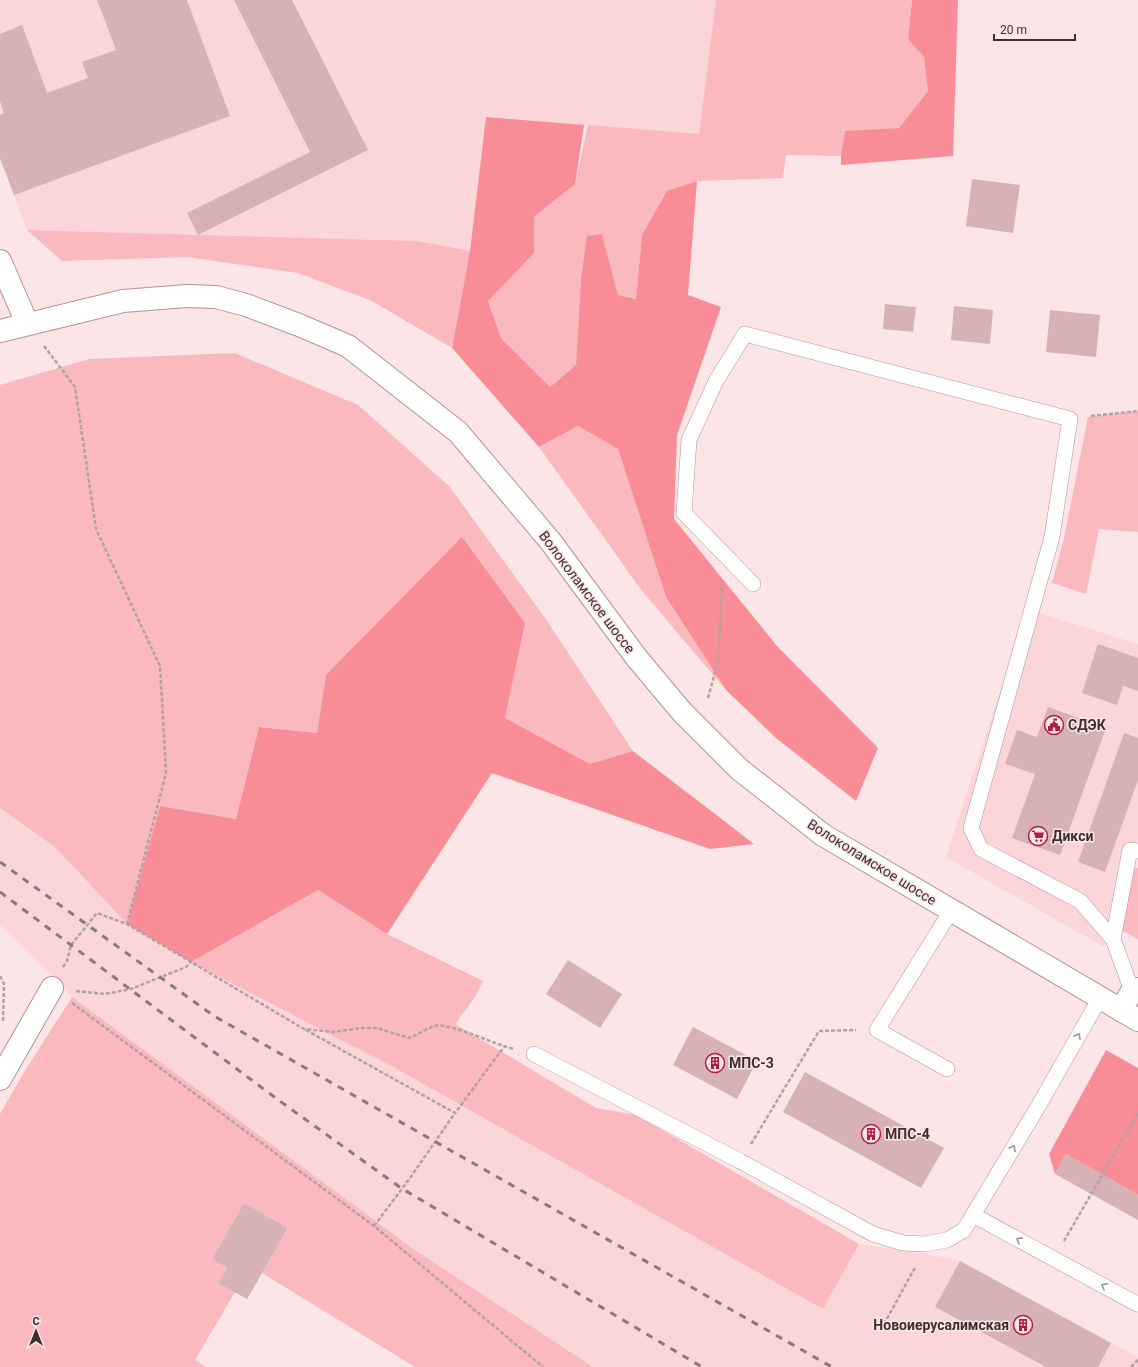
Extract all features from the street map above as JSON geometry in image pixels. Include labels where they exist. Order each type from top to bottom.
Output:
[{"type":"main road","points":[[0,262],[27,324]]},
{"type":"main road","name":"Волоколамское шоссе","points":[[0,331],[123,301],[187,296],[216,297],[246,305],[299,325],[348,346],[458,432],[551,542],[636,657],[682,712],[739,768],[823,835],[1129,1015]]},
{"type":"main road","points":[[0,1079],[52,988]]},
{"type":"main road","points":[[1129,1015],[1135,990]]},
{"type":"lane","points":[[753,584],[684,513],[689,440],[716,381],[746,334],[1070,419],[1052,537],[971,828],[981,849],[1080,901],[1113,939],[1135,990]]},
{"type":"lane","points":[[1113,939],[1130,850],[1138,851]]},
{"type":"lane","points":[[947,1069],[876,1030],[951,911]]},
{"type":"lane","points":[[534,1054],[740,1162],[873,1234],[903,1243],[925,1244],[948,1240],[964,1230],[1039,1105],[1100,998]]},
{"type":"lane","points":[[973,1215],[1138,1304]]},
{"type":"path","points":[[27,324],[75,387],[96,529],[160,666],[166,773],[127,924]]},
{"type":"path","points":[[1070,419],[1138,411]]},
{"type":"path","points":[[708,698],[718,662],[724,554]]},
{"type":"path","points":[[52,988],[67,961],[71,945],[97,913],[127,924],[304,1029],[455,1113]]},
{"type":"path","points":[[52,988],[105,994],[131,989],[186,967],[191,962]]},
{"type":"path","points":[[52,988],[374,1226],[543,1367]]},
{"type":"path","points":[[304,1029],[333,1032],[361,1028],[377,1028],[409,1038],[435,1026],[449,1027],[504,1047],[534,1054]]},
{"type":"path","points":[[740,1162],[819,1031],[876,1030]]},
{"type":"path","points":[[374,1226],[504,1047]]},
{"type":"path","points":[[1054,1258],[1138,1113]]},
{"type":"path","points":[[884,1324],[920,1260]]},
{"type":"path","points":[[1131,1367],[1138,1360]]},
{"type":"shaded area","points":[[0,0],[716,0],[699,135],[486,117],[470,251],[418,241],[27,230],[0,158]]},
{"type":"shaded area","points":[[716,0],[912,0],[908,39],[924,57],[928,91],[899,128],[845,132],[841,156],[786,155],[783,178],[697,181],[668,191],[642,235],[636,299],[618,295],[602,234],[581,279],[576,365],[550,387],[501,338],[488,301],[534,253],[534,217],[575,184],[588,125],[699,134]]},
{"type":"shaded area","points":[[912,0],[958,0],[953,156],[841,165],[845,131],[899,128],[928,91],[924,57],[908,39]]},
{"type":"shaded area","points":[[486,117],[584,125],[575,184],[534,217],[534,253],[488,301],[501,338],[550,387],[576,365],[581,279],[587,236],[602,234],[618,295],[636,299],[642,235],[667,191],[697,181],[688,295],[721,307],[677,435],[674,519],[777,646],[878,748],[856,801],[776,738],[726,690],[666,597],[618,449],[578,426],[539,447],[452,348],[470,251]]},
{"type":"shaded area","points":[[27,230],[418,241],[470,251],[452,348],[372,301],[298,273],[187,257],[62,261]]},
{"type":"shaded area","points":[[235,353],[358,405],[449,486],[543,615],[633,751],[590,764],[505,718],[525,623],[326,675],[317,733],[259,727],[236,819],[160,806],[127,924],[55,847],[0,808],[0,385],[89,359]]},
{"type":"shaded area","points":[[1138,411],[1138,532],[1099,529],[1086,594],[1052,583],[1064,538],[1088,417]]},
{"type":"shaded area","points":[[578,426],[618,449],[666,597],[726,690],[642,591],[539,447]]},
{"type":"shaded area","points":[[462,537],[525,623],[505,718],[590,764],[633,751],[754,844],[710,849],[492,773],[387,934],[318,890],[191,962],[127,924],[160,806],[236,819],[259,727],[317,733],[326,675]]},
{"type":"shaded area","points":[[1027,609],[1138,644],[1138,845],[1135,868],[1121,930],[1104,947],[946,857]]},
{"type":"shaded area","points":[[0,808],[55,847],[127,924],[191,962],[395,1068],[823,1309],[859,1244],[923,1253],[960,1261],[1138,1357],[1138,1367],[593,1367],[412,1248],[72,997],[0,925]]},
{"type":"shaded area","points":[[1135,868],[1138,868],[1138,939],[1121,930]]},
{"type":"shaded area","points":[[318,890],[387,934],[483,981],[475,997],[455,1024],[596,1108],[636,1115],[859,1244],[823,1309],[395,1068],[191,962]]},
{"type":"shaded area","points":[[72,997],[412,1248],[593,1367],[415,1367],[262,1273],[288,1228],[244,1203],[212,1259],[227,1268],[218,1283],[235,1292],[195,1360],[206,1367],[0,1367],[0,1114],[23,1074]]},
{"type":"shaded area","points":[[1106,1050],[1138,1068],[1138,1195],[1066,1154],[1055,1174],[1049,1154]]},
{"type":"building","points":[[97,0],[187,0],[230,116],[14,195],[0,158],[0,115],[4,113],[0,101],[0,34],[22,25],[47,93],[88,78],[82,62],[116,50]]},
{"type":"building","points":[[234,0],[292,0],[368,150],[198,235],[187,213],[310,152]]},
{"type":"building","points":[[972,179],[1020,185],[1013,233],[966,226]]},
{"type":"building","points":[[885,304],[916,307],[913,332],[883,329]]},
{"type":"building","points":[[954,306],[993,310],[990,344],[951,340]]},
{"type":"building","points":[[1050,310],[1100,315],[1096,357],[1046,352]]},
{"type":"building","points":[[1098,644],[1138,658],[1138,691],[1123,686],[1117,705],[1082,693]]},
{"type":"building","points":[[1048,707],[1106,728],[1060,855],[1012,838],[1035,774],[1005,764],[1017,730],[1037,737]]},
{"type":"building","points":[[1124,733],[1138,738],[1138,780],[1105,872],[1078,862]]},
{"type":"building","points":[[568,960],[622,994],[600,1028],[546,994]]},
{"type":"building","name":"МПС-3","points":[[693,1027],[757,1061],[737,1099],[673,1065]]},
{"type":"building","name":"МПС-4","points":[[805,1072],[944,1148],[921,1188],[783,1112]]},
{"type":"building","points":[[1066,1154],[1138,1195],[1138,1220],[1055,1174]]},
{"type":"building","points":[[244,1203],[288,1228],[247,1299],[218,1283],[227,1268],[212,1259]]},
{"type":"building","name":"Новоиерусалимская","points":[[960,1261],[1111,1343],[1098,1367],[1046,1367],[935,1307]]},
{"type":"railway","points":[[0,862],[214,1016],[832,1367]]},
{"type":"railway","points":[[0,892],[277,1099],[401,1188],[702,1367]]},
{"type":"place","name":"СДЭК","points":[[1054,725]]},
{"type":"place","name":"Дикси","points":[[1038,836]]},
{"type":"place","name":"МПС-3","points":[[715,1063]]},
{"type":"place","name":"МПС-4","points":[[871,1134]]},
{"type":"place","name":"Новоиерусалимская","points":[[1023,1325]]}]
